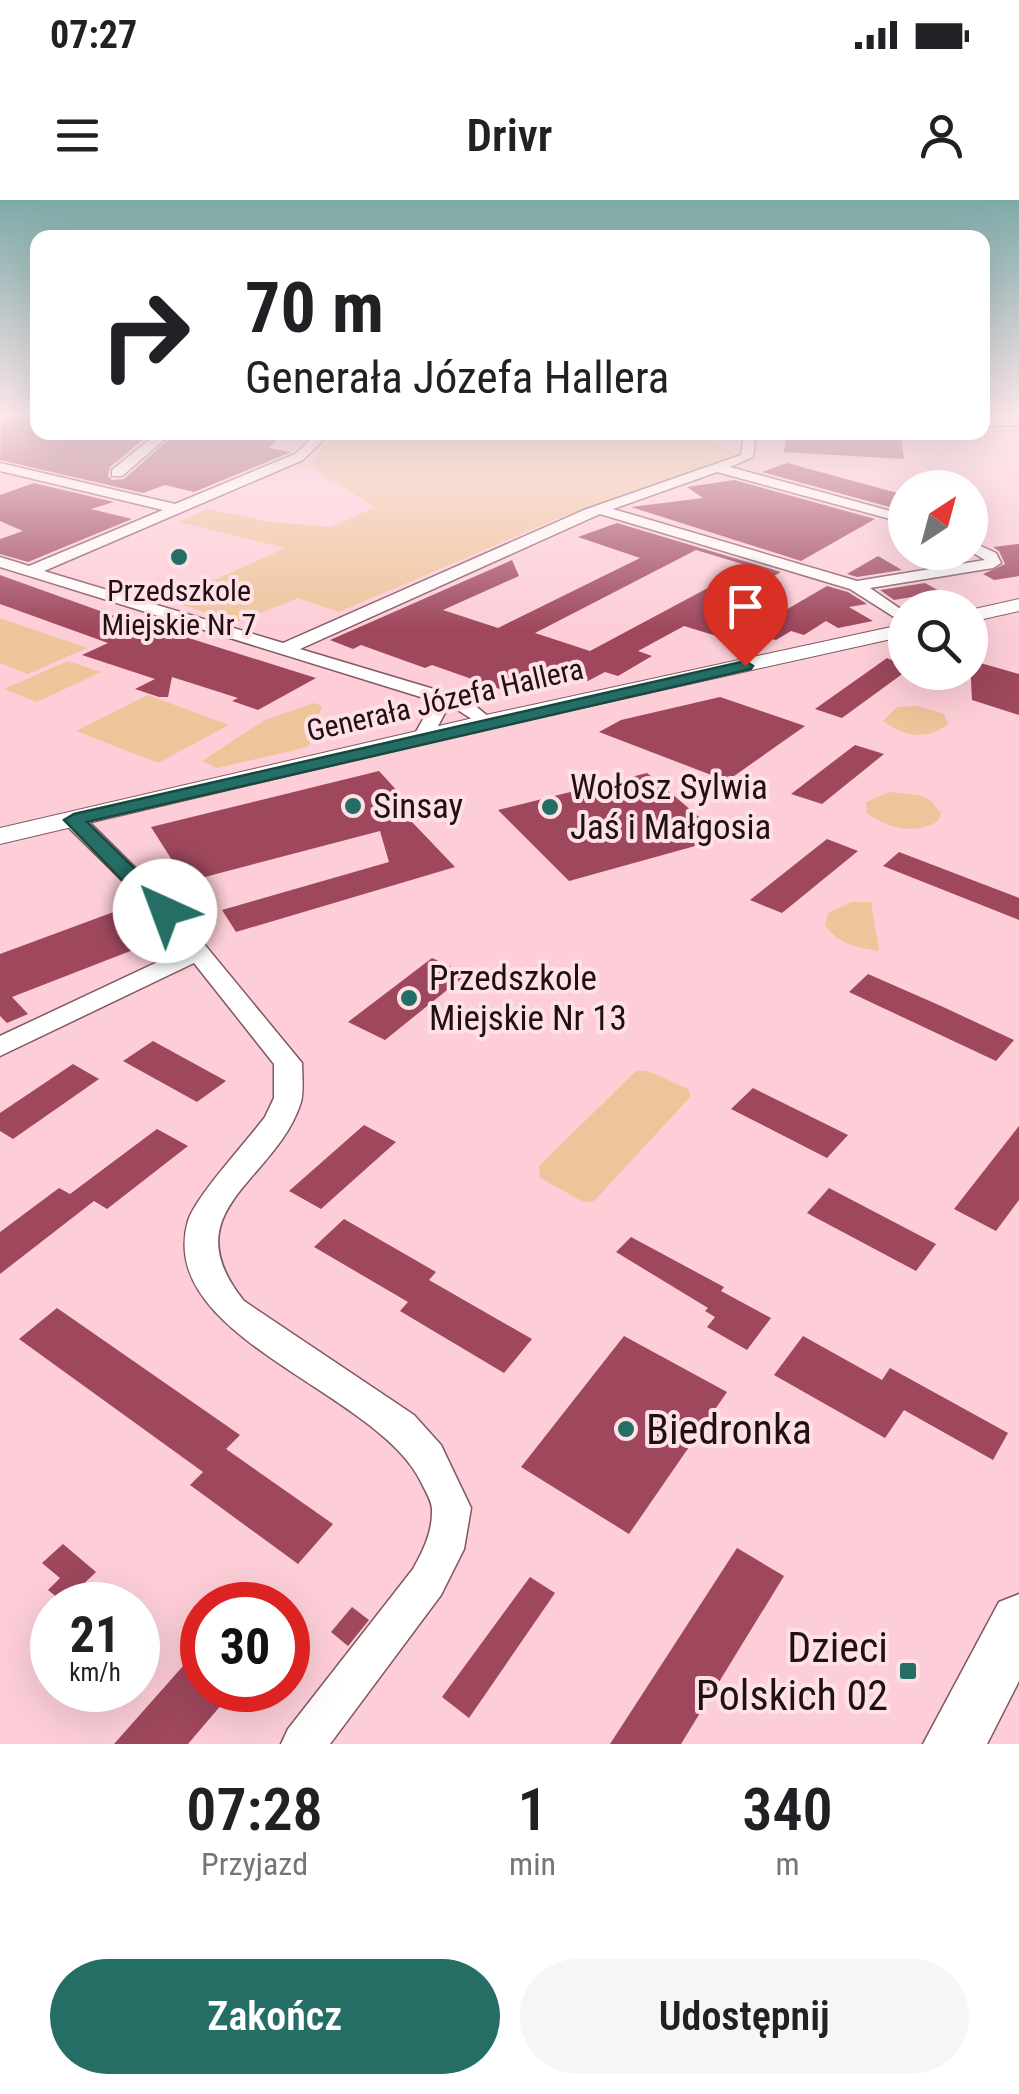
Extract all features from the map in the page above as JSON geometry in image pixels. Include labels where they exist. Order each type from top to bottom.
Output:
[{"type":"main road","points":[[954,1744],[1019,1622]]},
{"type":"street","points":[[77,485],[178,509]]},
{"type":"street","points":[[30,571],[235,485]]},
{"type":"street","points":[[285,649],[601,510],[669,485]]},
{"type":"street","points":[[779,485],[888,514]]},
{"type":"street","points":[[601,510],[856,586],[888,608]]},
{"type":"street","points":[[0,562],[460,703],[486,722]]},
{"type":"street","points":[[856,586],[958,570]]},
{"type":"street","points":[[988,612],[1019,606]]},
{"type":"street","name":"Generała Józefa Hallera","points":[[0,836],[486,722],[888,634]]},
{"type":"street","points":[[383,682],[437,711],[486,722]]},
{"type":"street","points":[[423,737],[437,711]]},
{"type":"street","points":[[74,820],[160,904],[196,954],[288,1062],[288,1098],[278,1121],[204,1219],[200,1250],[209,1281],[232,1310],[402,1426],[428,1456],[452,1508],[445,1549],[427,1582],[303,1744]]},
{"type":"street","points":[[0,1047],[196,954]]},
{"type":"shaded area","points":[[340,485],[658,485],[566,515],[339,612],[298,598],[237,622],[169,601],[285,548],[179,522],[207,509],[270,522],[331,527],[375,507]]},
{"type":"shaded area","points":[[0,618],[87,648],[28,674],[0,663]]},
{"type":"shaded area","points":[[68,661],[101,672],[37,702],[4,689]]},
{"type":"shaded area","points":[[148,695],[229,725],[158,763],[76,731]]},
{"type":"shaded area","points":[[314,703],[322,706],[308,747],[217,768],[202,761],[265,720]]},
{"type":"shaded area","points":[[917,706],[944,714],[948,724],[932,733],[916,735],[883,721],[897,707]]},
{"type":"shaded area","points":[[889,792],[930,800],[941,813],[938,821],[920,828],[902,828],[867,813],[866,802]]},
{"type":"shaded area","points":[[852,902],[871,902],[879,951],[842,941],[825,925],[828,913]]},
{"type":"shaded area","points":[[636,1071],[648,1071],[688,1089],[691,1096],[594,1201],[584,1202],[540,1178],[539,1166]]},
{"type":"building","points":[[28,485],[43,485],[114,502],[91,509],[132,519],[28,562],[0,554],[0,539],[23,531],[0,521],[0,495]]},
{"type":"building","points":[[109,485],[165,485],[143,493]]},
{"type":"building","points":[[165,485],[211,485],[194,492]]},
{"type":"building","points":[[752,485],[875,519],[801,561],[631,507],[703,498],[687,487]]},
{"type":"building","points":[[810,485],[868,485],[888,490],[888,507]]},
{"type":"building","points":[[617,523],[781,572],[726,603],[772,618],[827,586],[848,592],[867,604],[849,607],[873,621],[838,628],[826,621],[804,635],[791,631],[776,640],[764,637],[749,646],[684,626],[638,651],[652,656],[618,676],[605,672],[588,681],[542,666],[500,689],[432,665],[425,668],[361,645],[353,649],[330,640],[512,560],[519,576],[443,610],[498,628],[640,558],[578,537]],"holes":[[[696,550],[749,566],[590,651],[535,633]]]},
{"type":"building","points":[[1019,544],[1019,576],[994,580],[983,574],[1005,564],[993,547]]},
{"type":"building","points":[[878,556],[888,562],[888,570],[902,570],[857,577],[847,574]]},
{"type":"building","points":[[0,575],[128,621],[135,638],[157,628],[316,678],[258,710],[232,701],[238,698],[172,677],[168,697],[159,697],[135,689],[155,679],[82,655],[108,643],[0,604]]},
{"type":"building","points":[[925,583],[937,590],[888,590],[888,596],[880,590]]},
{"type":"building","points":[[888,658],[888,684],[842,718],[815,709]]},
{"type":"building","points":[[988,665],[1019,674],[1019,715],[972,700],[972,690],[988,690]]},
{"type":"building","points":[[720,697],[805,726],[727,781],[599,732],[621,720]]},
{"type":"building","points":[[855,745],[884,754],[822,804],[791,794]]},
{"type":"building","points":[[379,771],[423,819],[412,822],[455,867],[236,932],[222,910],[389,862],[380,831],[186,882],[151,827]]},
{"type":"building","points":[[647,773],[724,838],[569,881],[498,810]]},
{"type":"building","points":[[827,839],[858,851],[782,913],[750,900]]},
{"type":"building","points":[[899,852],[1019,898],[1019,920],[883,866]]},
{"type":"building","points":[[119,910],[151,943],[12,997],[28,1014],[7,1023],[0,1016],[0,954]]},
{"type":"building","name":"Przedszkole Miejskie Nr 13","points":[[432,958],[467,974],[385,1040],[348,1022]]},
{"type":"building","points":[[868,974],[1014,1040],[996,1061],[849,992]]},
{"type":"building","points":[[153,1041],[226,1081],[197,1102],[123,1061]]},
{"type":"building","points":[[73,1064],[99,1079],[13,1139],[0,1131],[0,1113]]},
{"type":"building","points":[[753,1088],[848,1135],[827,1158],[731,1109]]},
{"type":"building","points":[[364,1125],[396,1142],[321,1209],[289,1191]]},
{"type":"building","points":[[1019,1126],[1019,1200],[996,1231],[954,1209]]},
{"type":"building","points":[[157,1129],[188,1146],[107,1209],[94,1201],[0,1274],[0,1232],[59,1188],[70,1194]]},
{"type":"building","points":[[829,1188],[936,1244],[916,1271],[807,1213]]},
{"type":"building","points":[[344,1219],[436,1272],[429,1280],[532,1339],[504,1373],[400,1311],[408,1302],[314,1247]]},
{"type":"building","points":[[631,1237],[724,1287],[721,1291],[771,1318],[747,1350],[707,1327],[715,1317],[705,1311],[708,1308],[616,1252]]},
{"type":"building","points":[[57,1308],[240,1435],[226,1449],[333,1524],[298,1564],[190,1485],[203,1472],[19,1339]]},
{"type":"building","name":"Biedronka","points":[[624,1336],[727,1392],[629,1534],[521,1467]]},
{"type":"building","points":[[803,1336],[882,1380],[890,1368],[1008,1433],[993,1460],[904,1410],[885,1438],[774,1375]]},
{"type":"building","points":[[63,1544],[96,1572],[86,1582],[56,1582],[60,1578],[42,1563]]},
{"type":"building","points":[[737,1548],[784,1576],[681,1744],[610,1744]]},
{"type":"building","points":[[530,1577],[555,1593],[469,1718],[442,1697]]},
{"type":"building","points":[[352,1607],[369,1620],[348,1646],[331,1632]]},
{"type":"building","points":[[180,1669],[180,1712],[215,1712],[188,1744],[114,1744],[142,1712],[160,1712],[160,1692]]},
{"type":"place","name":"Przedszkole Miejskie Nr 7","points":[[179,557]]},
{"type":"place","name":"Sinsay","points":[[353,806]]},
{"type":"place","name":"Wołosz Sylwia Jaś i Małgosia","points":[[550,807]]},
{"type":"place","name":"Przedszkole Miejskie Nr 13","points":[[409,998]]},
{"type":"place","name":"Biedronka","points":[[626,1429]]},
{"type":"place","name":"Dzieci Polskich 02","points":[[908,1671]]},
{"type":"route","points":[[165,911],[74,820],[745,666]]}]
